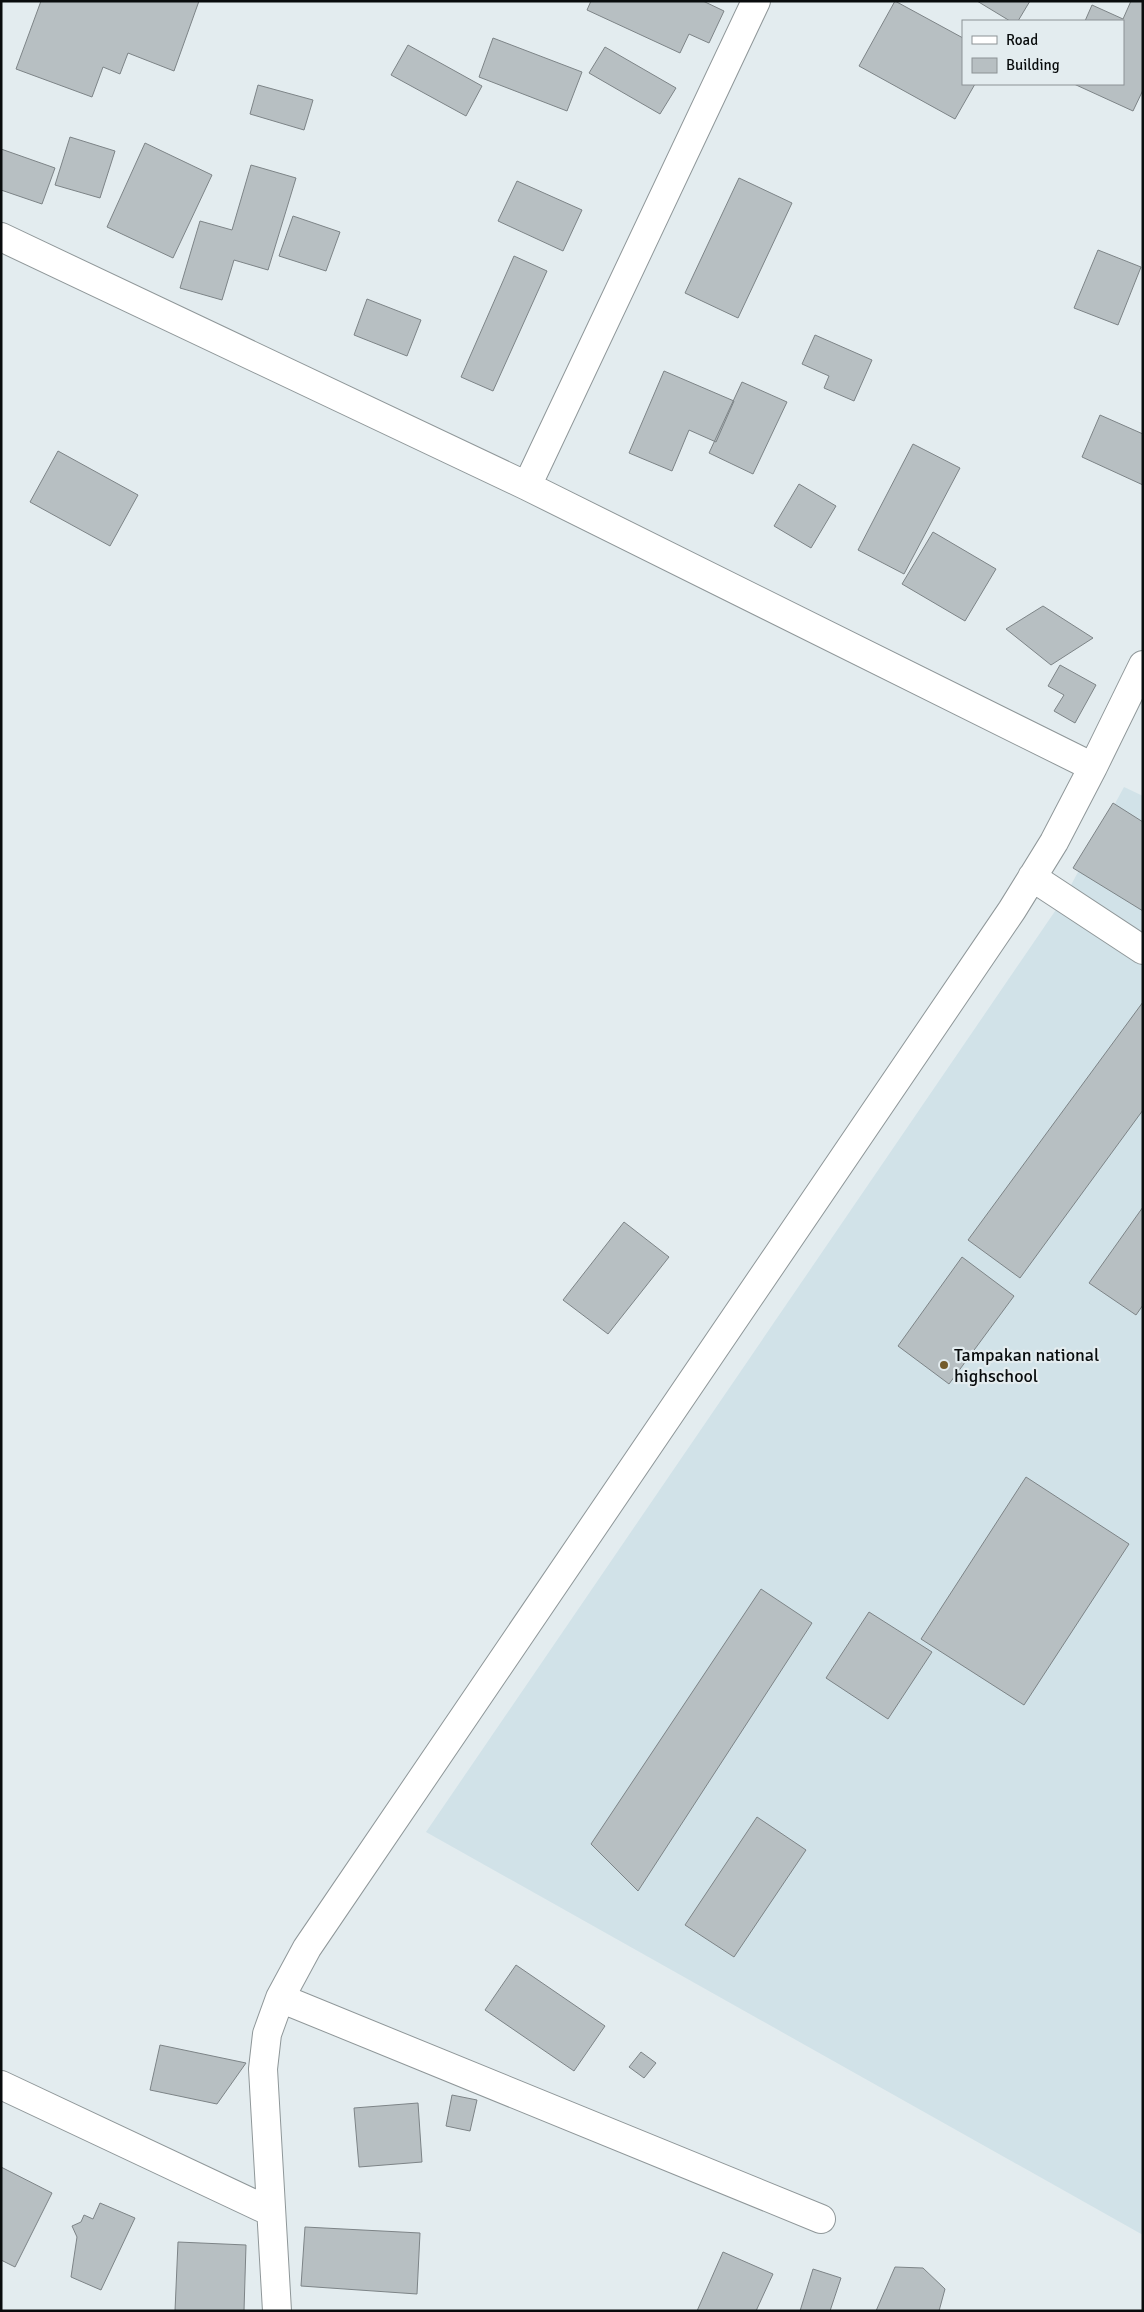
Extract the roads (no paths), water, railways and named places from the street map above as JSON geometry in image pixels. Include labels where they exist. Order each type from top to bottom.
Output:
[{"type":"street","points":[[527,486],[756,1]]},
{"type":"street","points":[[1,238],[527,486],[1093,768]]},
{"type":"street","points":[[277,2311],[263,2069],[268,2034],[280,1998],[312,1940],[1032,877],[1054,842],[1093,768],[1143,665]]},
{"type":"street","points":[[1032,877],[1143,950]]},
{"type":"street","points":[[280,1998],[821,2219]]},
{"type":"street","points":[[1,2085],[271,2212]]},
{"type":"place","name":"Tampakan national highschool","points":[[944,1365]]}]
